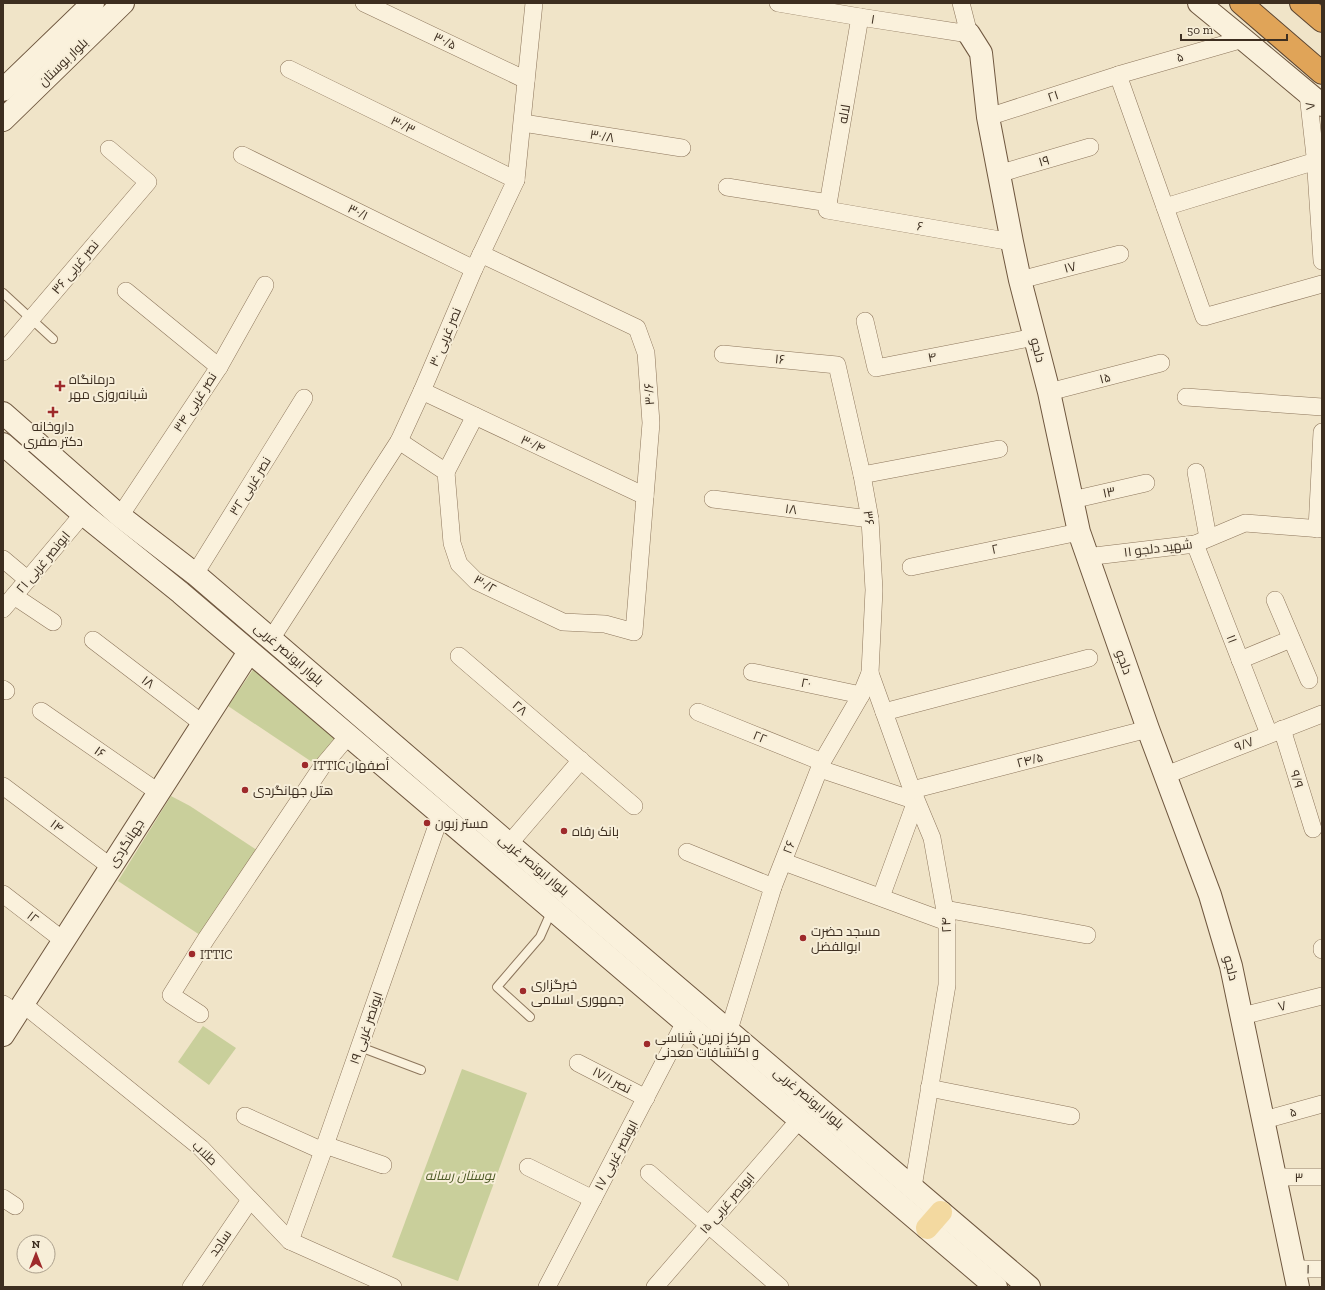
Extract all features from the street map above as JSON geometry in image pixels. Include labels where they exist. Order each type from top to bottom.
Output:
[{"type":"highway","points":[[1241,3],[1322,73]]},
{"type":"highway","points":[[1301,3],[1322,21]]},
{"type":"main road","name":"بلوار بوستان","points":[[3,90],[93,3]]},
{"type":"main road","name":"بلوار بوستان","points":[[7,109],[123,3]]},
{"type":"main road","points":[[1199,3],[1315,99]]},
{"type":"main road","name":"دلجو","points":[[969,34],[981,53],[988,117],[998,174],[1020,280],[1049,392],[1078,532],[1148,729],[1210,895],[1231,966],[1296,1278]]},
{"type":"main road","name":"بلوار ابونصر غربی","points":[[3,413],[120,516],[195,574],[271,638],[509,844],[913,1187],[934,1220],[996,1287]]},
{"type":"main road","name":"بلوار ابونصر غربی","points":[[3,444],[83,514],[181,593],[800,1119],[934,1220],[1029,1287]]},
{"type":"main road","name":"جهانگردی","points":[[3,1035],[14,1007],[64,940],[249,652]]},
{"type":"street","name":"۳۰/۵","points":[[364,3],[526,80]]},
{"type":"street","name":"نصر غربی ۳۰","points":[[271,638],[399,441],[516,180],[534,3]]},
{"type":"street","name":"۱","points":[[778,3],[969,34]]},
{"type":"street","points":[[961,3],[969,34]]},
{"type":"street","name":"لاله","points":[[828,206],[860,17]]},
{"type":"street","name":"۵","points":[[1118,75],[1243,38]]},
{"type":"street","name":"۳۰/۳","points":[[289,70],[516,180]]},
{"type":"street","points":[[1118,75],[1204,317],[1322,284]]},
{"type":"street","name":"۲۱","points":[[988,117],[1118,75]]},
{"type":"street","name":"۷","points":[[1315,99],[1316,161],[1322,262]]},
{"type":"street","name":"۳۰/۸","points":[[522,123],[682,148]]},
{"type":"street","name":"۱۹","points":[[998,174],[1090,148]]},
{"type":"street","name":"نصر غربی ۳۶","points":[[3,352],[148,182],[109,149]]},
{"type":"street","name":"۳۰/۱","points":[[242,154],[478,262]]},
{"type":"street","points":[[1165,208],[1316,161]]},
{"type":"street","name":"۶","points":[[727,187],[1012,242]]},
{"type":"street","name":"۱۷","points":[[1020,280],[1120,254]]},
{"type":"street","name":"۳۰/۶","points":[[478,262],[637,328],[646,353],[651,423],[634,632]]},
{"type":"street","name":"نصر غربی ۳۴","points":[[120,516],[218,367],[265,285]]},
{"type":"street","points":[[126,291],[218,367]]},
{"type":"street","name":"۴","points":[[865,321],[876,368],[1035,337]]},
{"type":"street","name":"۱۶","points":[[722,354],[837,365]]},
{"type":"street","name":"۱۵","points":[[1049,392],[1161,363]]},
{"type":"street","name":"۳۶","points":[[837,365],[862,475],[870,519],[874,590],[870,673]]},
{"type":"street","name":"۳۰/۴","points":[[422,391],[645,496]]},
{"type":"street","points":[[1186,396],[1322,407]]},
{"type":"street","name":"نصر غربی ۳۲","points":[[195,574],[304,398]]},
{"type":"street","points":[[399,441],[446,472],[475,416]]},
{"type":"street","points":[[1320,529],[1322,432]]},
{"type":"street","points":[[862,475],[999,449]]},
{"type":"street","name":"۳۰/۲","points":[[446,472],[452,543],[459,564],[476,581],[563,622],[605,624],[634,632]]},
{"type":"street","name":"۱۱","points":[[1196,472],[1201,541],[1240,660],[1275,732]]},
{"type":"street","name":"۱۳","points":[[1072,500],[1146,483]]},
{"type":"street","name":"۱۸","points":[[713,499],[870,519]]},
{"type":"street","name":"ابونصر غربی ۲۱","points":[[3,609],[83,514]]},
{"type":"street","name":"شهید دلجو ۱۱","points":[[1086,556],[1201,541],[1244,523],[1320,529]]},
{"type":"street","name":"۲","points":[[911,567],[1078,532]]},
{"type":"street","points":[[3,559],[28,580]]},
{"type":"street","points":[[14,596],[53,622]]},
{"type":"street","points":[[1275,600],[1309,680]]},
{"type":"street","points":[[1240,660],[1291,639]]},
{"type":"street","name":"۱۸","points":[[93,640],[203,724]]},
{"type":"street","name":"۲۸","points":[[459,656],[634,806]]},
{"type":"street","points":[[884,712],[1089,658]]},
{"type":"street","name":"۲۰","points":[[752,672],[861,694]]},
{"type":"street","name":"۲۶","points":[[729,1030],[774,887],[821,766],[861,694],[870,673]]},
{"type":"street","name":"۲۴","points":[[870,673],[914,795],[932,838],[946,916],[947,985],[913,1187]]},
{"type":"street","name":"۱۶","points":[[41,711],[158,792]]},
{"type":"street","name":"۲۲","points":[[698,712],[821,766],[914,795]]},
{"type":"street","name":"۹/۷","points":[[1166,775],[1322,714]]},
{"type":"street","name":"۲۴/۵","points":[[914,795],[1148,729]]},
{"type":"street","name":"۹/۹","points":[[1275,732],[1312,828]]},
{"type":"street","points":[[200,1014],[171,995],[206,939],[321,768],[348,736]]},
{"type":"street","points":[[509,844],[581,760]]},
{"type":"street","name":"۱۴","points":[[3,786],[111,867]]},
{"type":"street","points":[[881,897],[914,795]]},
{"type":"street","name":"ابونصر غربی ۱۹","points":[[290,1241],[360,1047],[441,814]]},
{"type":"street","points":[[687,852],[774,887]]},
{"type":"street","points":[[784,862],[881,897],[946,916],[1087,935]]},
{"type":"street","name":"۱۲","points":[[3,894],[64,940]]},
{"type":"street","name":"۷","points":[[1242,1016],[1322,996]]},
{"type":"street","name":"طلاب","points":[[14,1007],[201,1148],[290,1241],[393,1287]]},
{"type":"street","name":"ابونصر غربی ۱۷","points":[[547,1287],[686,1022]]},
{"type":"street","name":"نصر ۱۷/۱","points":[[578,1063],[646,1098]]},
{"type":"street","points":[[930,1088],[1071,1116]]},
{"type":"street","name":"۵","points":[[1264,1120],[1322,1104]]},
{"type":"street","points":[[245,1116],[324,1148],[383,1165]]},
{"type":"street","name":"ابونصر غربی ۱۵","points":[[655,1287],[800,1119]]},
{"type":"street","points":[[528,1167],[593,1199]]},
{"type":"street","points":[[649,1173],[780,1287]]},
{"type":"street","name":"۳","points":[[1276,1177],[1322,1177]]},
{"type":"street","name":"ساجد","points":[[195,1285],[250,1200]]},
{"type":"street","name":"۱","points":[[1296,1278],[1322,1269]]},
{"type":"lane","points":[[3,293],[53,339]]},
{"type":"lane","points":[[530,1017],[497,987],[540,937],[552,909]]},
{"type":"lane","points":[[360,1047],[421,1070]]},
{"type":"green space","points":[[259,661],[348,736],[321,768],[228,706]]},
{"type":"green space","points":[[171,796],[190,806],[263,854],[206,939],[118,881]]},
{"type":"green space","points":[[203,1026],[236,1048],[209,1085],[178,1062]]},
{"type":"green space","name":"بوستان رسانه","points":[[462,1069],[527,1093],[458,1281],[392,1257]]},
{"type":"place","name":"درمانگاه شبانه‌روزی مهر","points":[[60,386]]},
{"type":"place","name":"داروخانه دکتر صفری","points":[[53,412]]},
{"type":"place","name":"ITTICأصفهان","points":[[305,765]]},
{"type":"place","name":"هتل جهانگردی","points":[[245,790]]},
{"type":"place","name":"مستر زبون","points":[[427,823]]},
{"type":"place","name":"بانک رفاه","points":[[564,831]]},
{"type":"place","name":"مسجد حضرت ابوالفضل","points":[[803,938]]},
{"type":"place","name":"ITTIC","points":[[192,954]]},
{"type":"place","name":"خبرگزاری جمهوری اسلامی","points":[[523,991]]},
{"type":"place","name":"مرکز زمین شناسی و اکتشافات معدنی","points":[[647,1044]]}]
